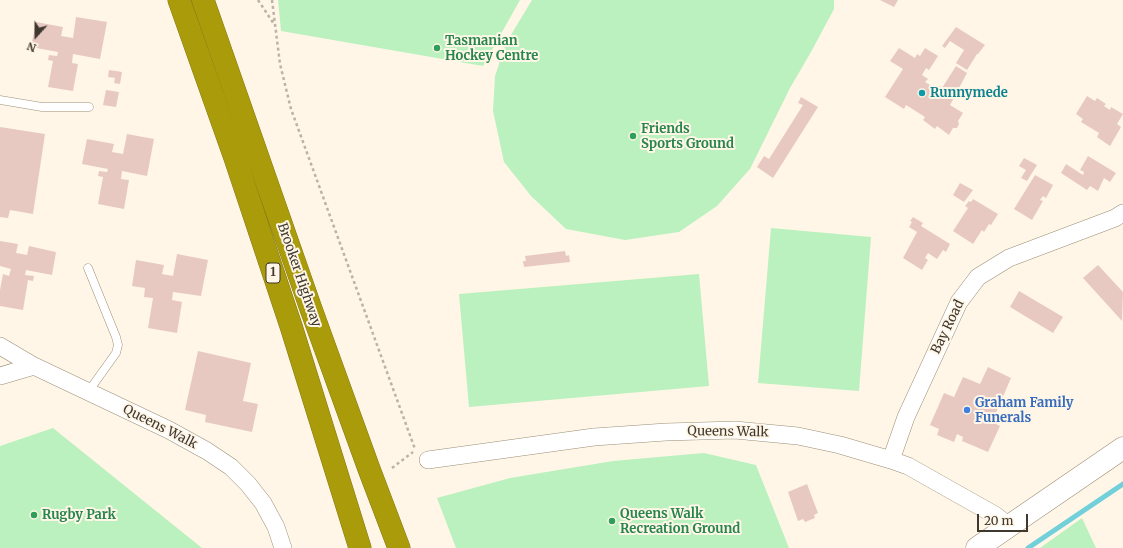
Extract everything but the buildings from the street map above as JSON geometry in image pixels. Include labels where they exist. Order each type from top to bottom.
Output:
[{"type":"highway","name":"Brooker Highway","points":[[179,0],[235,158],[286,312],[360,548]]},
{"type":"highway","name":"Brooker Highway","points":[[203,0],[313,316],[399,548]]},
{"type":"street","name":"Bay Road","points":[[891,460],[906,417],[959,302],[978,277],[1009,258],[1115,218],[1123,213]]},
{"type":"street","name":"Queens Walk","points":[[0,346],[34,366],[169,430],[208,451],[231,468],[248,484],[263,503],[276,527],[284,548]]},
{"type":"street","points":[[0,376],[34,366]]},
{"type":"street","name":"Queens Walk","points":[[422,455],[594,436],[666,432],[735,430],[798,436],[840,445],[908,466],[994,514],[1009,526]]},
{"type":"street","points":[[977,548],[1123,448]]},
{"type":"lane","points":[[0,100],[42,107],[89,107]]},
{"type":"lane","points":[[88,268],[116,336],[118,345],[116,353],[88,392]]},
{"type":"path","points":[[258,0],[275,25]]},
{"type":"path","points":[[272,0],[280,64],[291,109],[422,455],[392,468]]},
{"type":"green space","name":"Tasmanian Hockey Centre","points":[[278,0],[520,0],[483,66],[281,31]]},
{"type":"green space","name":"Friends Sports Ground","points":[[532,0],[834,0],[834,9],[790,88],[750,169],[717,206],[679,232],[625,240],[566,229],[531,196],[504,162],[493,111],[495,76],[506,43]]},
{"type":"green space","points":[[771,228],[871,237],[859,391],[758,383]]},
{"type":"green space","points":[[699,274],[709,386],[469,407],[459,294]]},
{"type":"green space","points":[[53,428],[202,548],[0,548],[0,446]]},
{"type":"green space","name":"Queens Walk Recreation Ground","points":[[704,453],[756,465],[789,548],[456,548],[437,498],[510,478],[613,461]]},
{"type":"green space","points":[[1082,518],[1096,548],[1040,548]]},
{"type":"waterway","points":[[1028,548],[1123,484]]},
{"type":"place","name":"Tasmanian Hockey Centre","points":[[437,48]]},
{"type":"place","name":"Runnymede","points":[[922,93]]},
{"type":"place","name":"Friends Sports Ground","points":[[633,136]]},
{"type":"place","name":"Graham Family Funerals","points":[[967,410]]},
{"type":"place","name":"Rugby Park","points":[[34,515]]},
{"type":"place","name":"Queens Walk Recreation Ground","points":[[612,521]]}]
